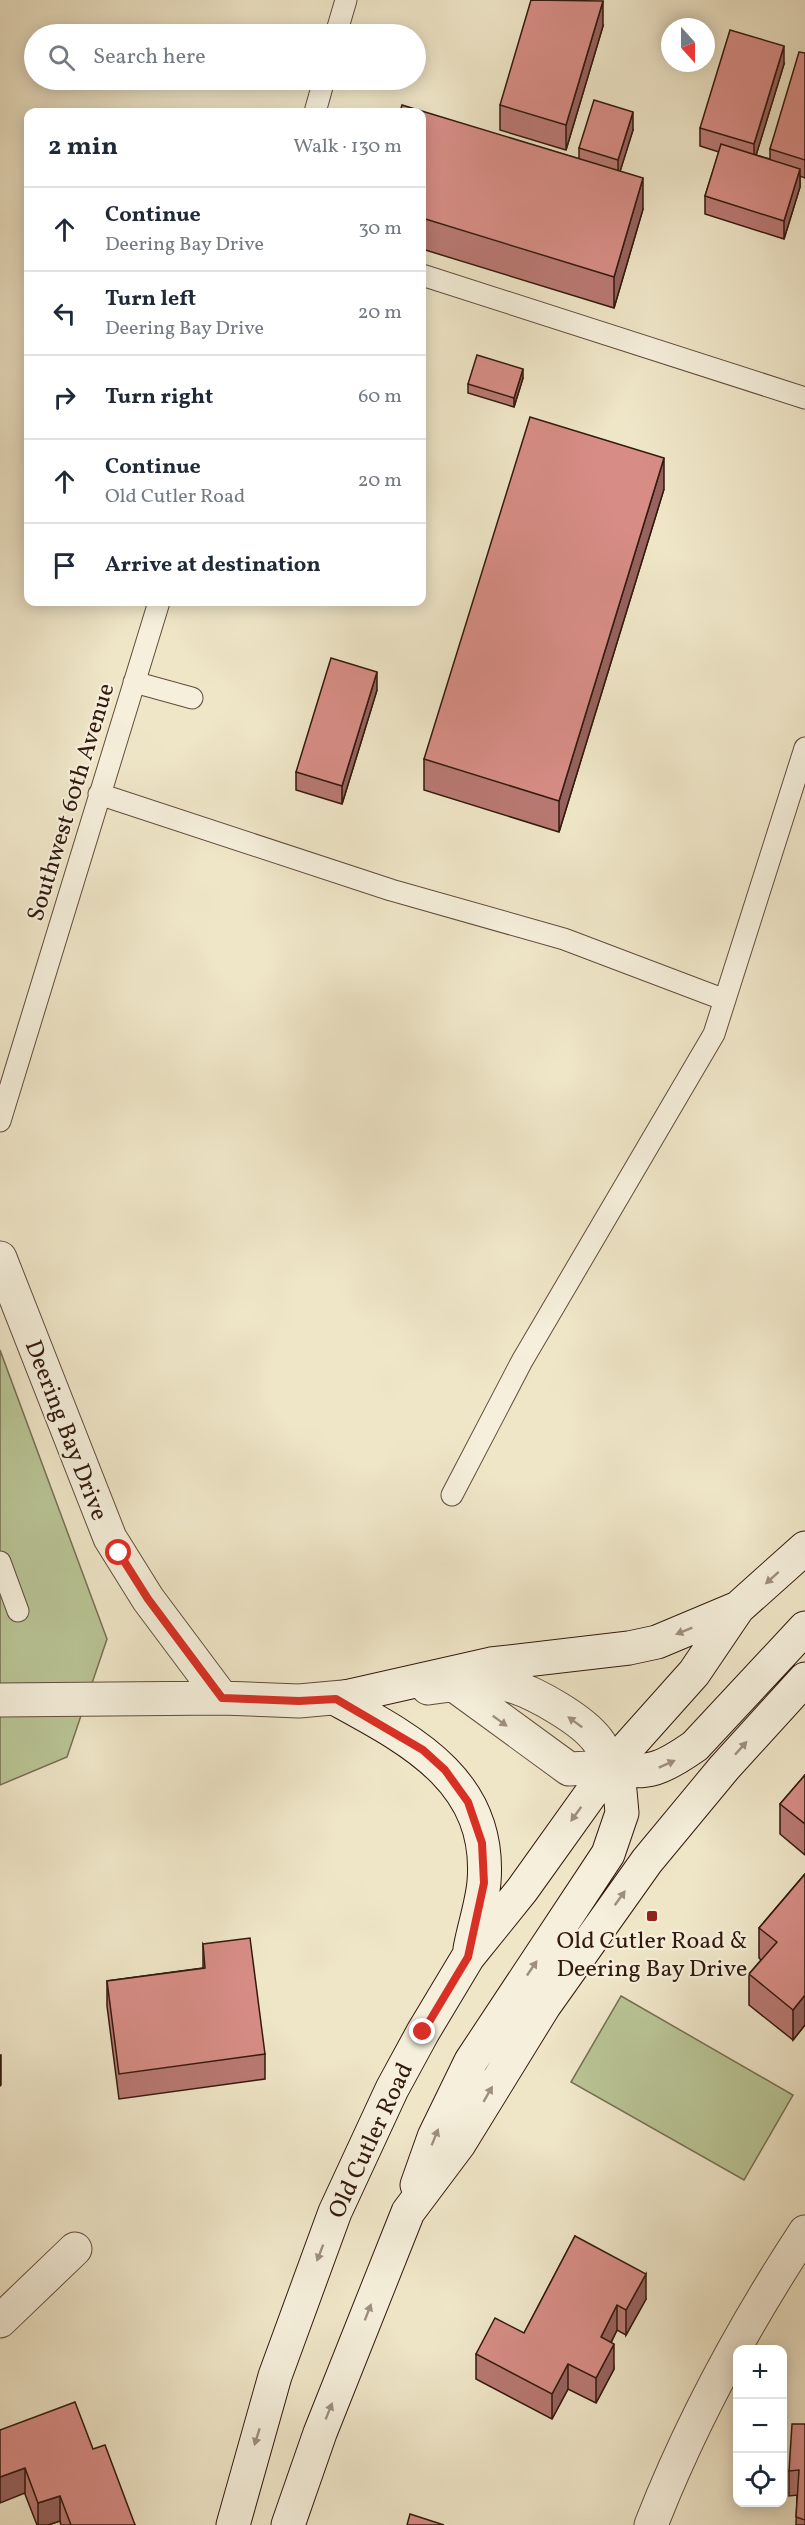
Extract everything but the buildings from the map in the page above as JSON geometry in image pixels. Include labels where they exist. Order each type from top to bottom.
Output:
[{"type":"main road","name":"Deering Bay Drive","points":[[0,1258],[110,1538],[148,1599],[222,1698]]},
{"type":"main road","points":[[336,1699],[491,1664],[629,1648],[657,1642],[738,1608],[805,1548]]},
{"type":"main road","name":"Old Cutler Road","points":[[233,2525],[275,2376],[335,2212],[392,2089],[468,1957],[522,1890],[610,1767],[694,1673],[738,1608]]},
{"type":"main road","points":[[454,1685],[569,1769],[610,1767],[639,1772],[673,1762],[695,1746],[805,1628]]},
{"type":"main road","points":[[408,2212],[459,2144],[499,2075],[587,1943],[677,1825],[724,1768],[805,1679]]},
{"type":"main road","points":[[0,1701],[222,1698],[299,1701],[336,1699],[454,1685],[510,1685],[548,1702],[591,1734],[599,1742],[620,1791],[622,1813],[608,1854],[471,2061],[434,2137],[408,2212],[320,2433],[288,2525]]},
{"type":"main road","points":[[336,1699],[423,1750],[445,1770],[468,1802],[482,1843],[484,1883],[468,1957]]},
{"type":"main road","points":[[651,2525],[714,2388],[766,2294],[805,2232]]},
{"type":"main road","points":[[0,2321],[75,2249]]},
{"type":"lane","points":[[339,24],[346,0]]},
{"type":"lane","points":[[316,108],[321,90]]},
{"type":"lane","points":[[426,276],[805,398]]},
{"type":"lane","name":"Southwest 60th Avenue","points":[[0,1122],[158,606]]},
{"type":"lane","points":[[134,682],[192,698]]},
{"type":"lane","points":[[452,1495],[522,1361],[714,1034],[805,748]]},
{"type":"lane","points":[[99,794],[380,886],[564,939],[725,1000]]},
{"type":"lane","points":[[0,1562],[18,1611]]},
{"type":"green space","points":[[0,1350],[107,1639],[67,1757],[0,1785]]},
{"type":"green space","points":[[621,1996],[793,2095],[744,2180],[571,2082]]},
{"type":"place","name":"Old Cutler Road & Deering Bay Drive","points":[[652,1916]]},
{"type":"route","points":[[119,1553],[148,1599],[222,1698],[299,1701],[336,1699],[397,1732],[423,1750],[445,1770],[468,1802],[480,1831],[484,1883],[468,1957],[423,2032]]}]
